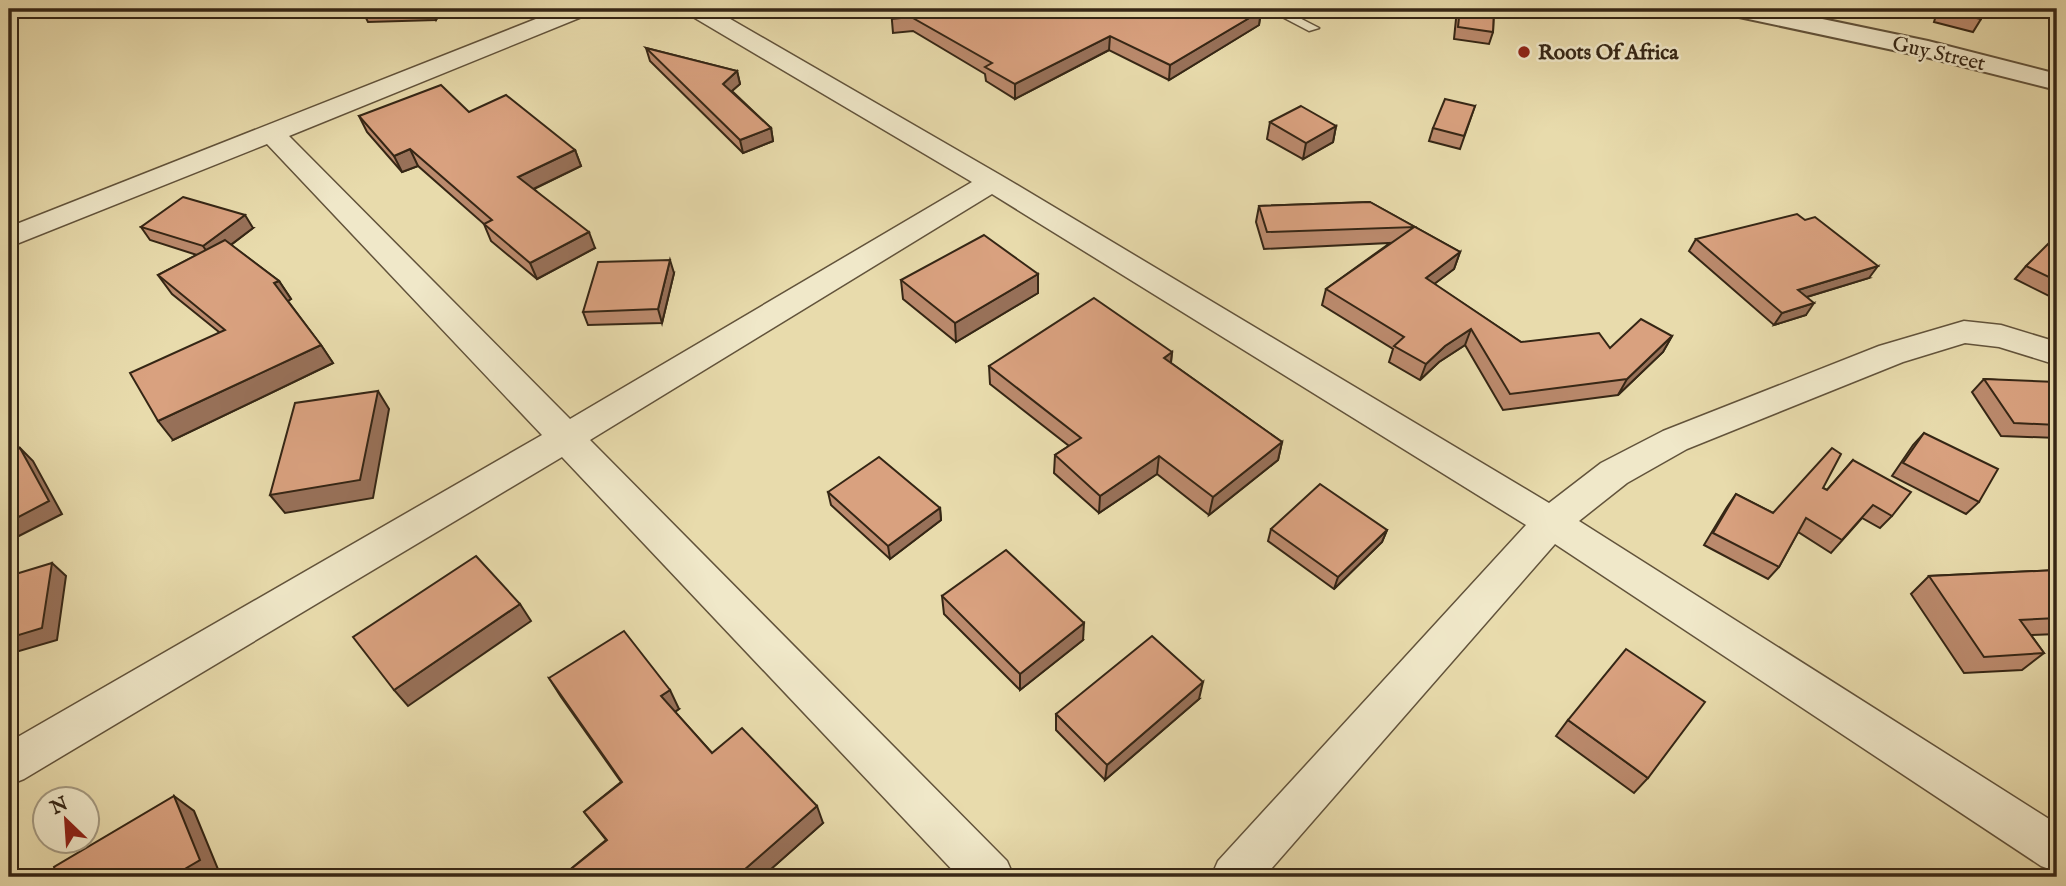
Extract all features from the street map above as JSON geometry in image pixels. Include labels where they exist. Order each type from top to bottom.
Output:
[{"type":"street","points":[[9,238],[580,9]]},
{"type":"street","points":[[696,9],[992,182],[1551,522],[2057,849]]},
{"type":"street","name":"Guy Street","points":[[1739,9],[1928,49],[2057,82]]},
{"type":"street","points":[[272,134],[564,439],[991,877]]},
{"type":"street","points":[[9,765],[564,439],[992,182]]},
{"type":"street","points":[[1234,877],[1551,522],[1614,473],[1675,440],[1891,354],[1964,332],[2001,336],[2057,355]]},
{"type":"lane","points":[[1273,9],[1313,28]]},
{"type":"building","points":[[365,9],[432,9],[363,12]]},
{"type":"building","points":[[891,9],[1261,11],[1170,65],[1110,36],[1015,84],[985,67],[992,63],[911,17],[892,19]]},
{"type":"building","points":[[1460,9],[1494,9],[1493,32],[1458,27]]},
{"type":"building","points":[[1942,9],[1984,9],[1981,19]]},
{"type":"building","points":[[646,48],[737,71],[723,84],[771,128],[740,140]]},
{"type":"building","points":[[441,85],[469,112],[506,95],[575,150],[518,177],[589,232],[530,263],[484,224],[492,220],[410,149],[394,156],[359,116]]},
{"type":"building","points":[[1445,99],[1475,106],[1464,136],[1433,128]]},
{"type":"building","points":[[1301,106],[1336,126],[1306,143],[1270,122]]},
{"type":"building","points":[[183,197],[245,215],[203,246],[141,227]]},
{"type":"building","points":[[1370,202],[1460,252],[1426,278],[1521,342],[1599,333],[1610,348],[1641,319],[1672,336],[1627,379],[1510,394],[1471,329],[1445,346],[1426,364],[1394,346],[1404,337],[1326,289],[1414,227],[1267,232],[1259,206]]},
{"type":"building","points":[[1797,214],[1805,220],[1815,217],[1878,266],[1798,290],[1814,303],[1782,313],[1696,239]]},
{"type":"building","points":[[984,235],[1038,274],[955,323],[901,280]]},
{"type":"building","points":[[225,240],[279,281],[274,283],[321,345],[158,421],[130,373],[225,330],[158,275]]},
{"type":"building","points":[[2049,243],[2057,247],[2057,281],[2026,266]]},
{"type":"building","points":[[670,260],[658,309],[583,312],[598,262]]},
{"type":"building","points":[[1094,298],[1172,352],[1164,358],[1282,442],[1213,497],[1159,456],[1100,496],[1055,455],[1081,438],[989,366]]},
{"type":"building","points":[[1984,379],[2056,382],[2057,425],[2014,423]]},
{"type":"building","points":[[378,391],[360,480],[270,495],[295,403]]},
{"type":"building","points":[[1924,433],[1998,469],[1979,502],[1903,463]]},
{"type":"building","points":[[20,448],[49,501],[9,522],[9,453]]},
{"type":"building","points":[[1832,448],[1841,454],[1823,488],[1827,490],[1853,460],[1911,492],[1892,516],[1873,505],[1842,540],[1806,518],[1779,567],[1713,533],[1736,494],[1773,513]]},
{"type":"building","points":[[879,457],[940,508],[888,546],[828,492]]},
{"type":"building","points":[[1320,484],[1387,530],[1338,577],[1271,529]]},
{"type":"building","points":[[1006,550],[1084,623],[1020,674],[942,596]]},
{"type":"building","points":[[476,556],[520,604],[394,690],[353,637]]},
{"type":"building","points":[[52,563],[42,628],[9,638],[9,576]]},
{"type":"building","points":[[2057,570],[2057,618],[2020,620],[2044,653],[1984,657],[1929,576]]},
{"type":"building","points":[[624,631],[670,690],[661,696],[712,753],[742,728],[817,806],[736,877],[561,877],[607,840],[584,812],[622,782],[549,678]]},
{"type":"building","points":[[1152,636],[1203,682],[1107,765],[1056,714]]},
{"type":"building","points":[[1626,649],[1705,702],[1648,778],[1568,720]]},
{"type":"building","points":[[174,796],[200,860],[171,877],[58,877],[54,867],[76,854],[102,854],[102,839]]},
{"type":"place","name":"Roots Of Africa","points":[[1524,52]]}]
